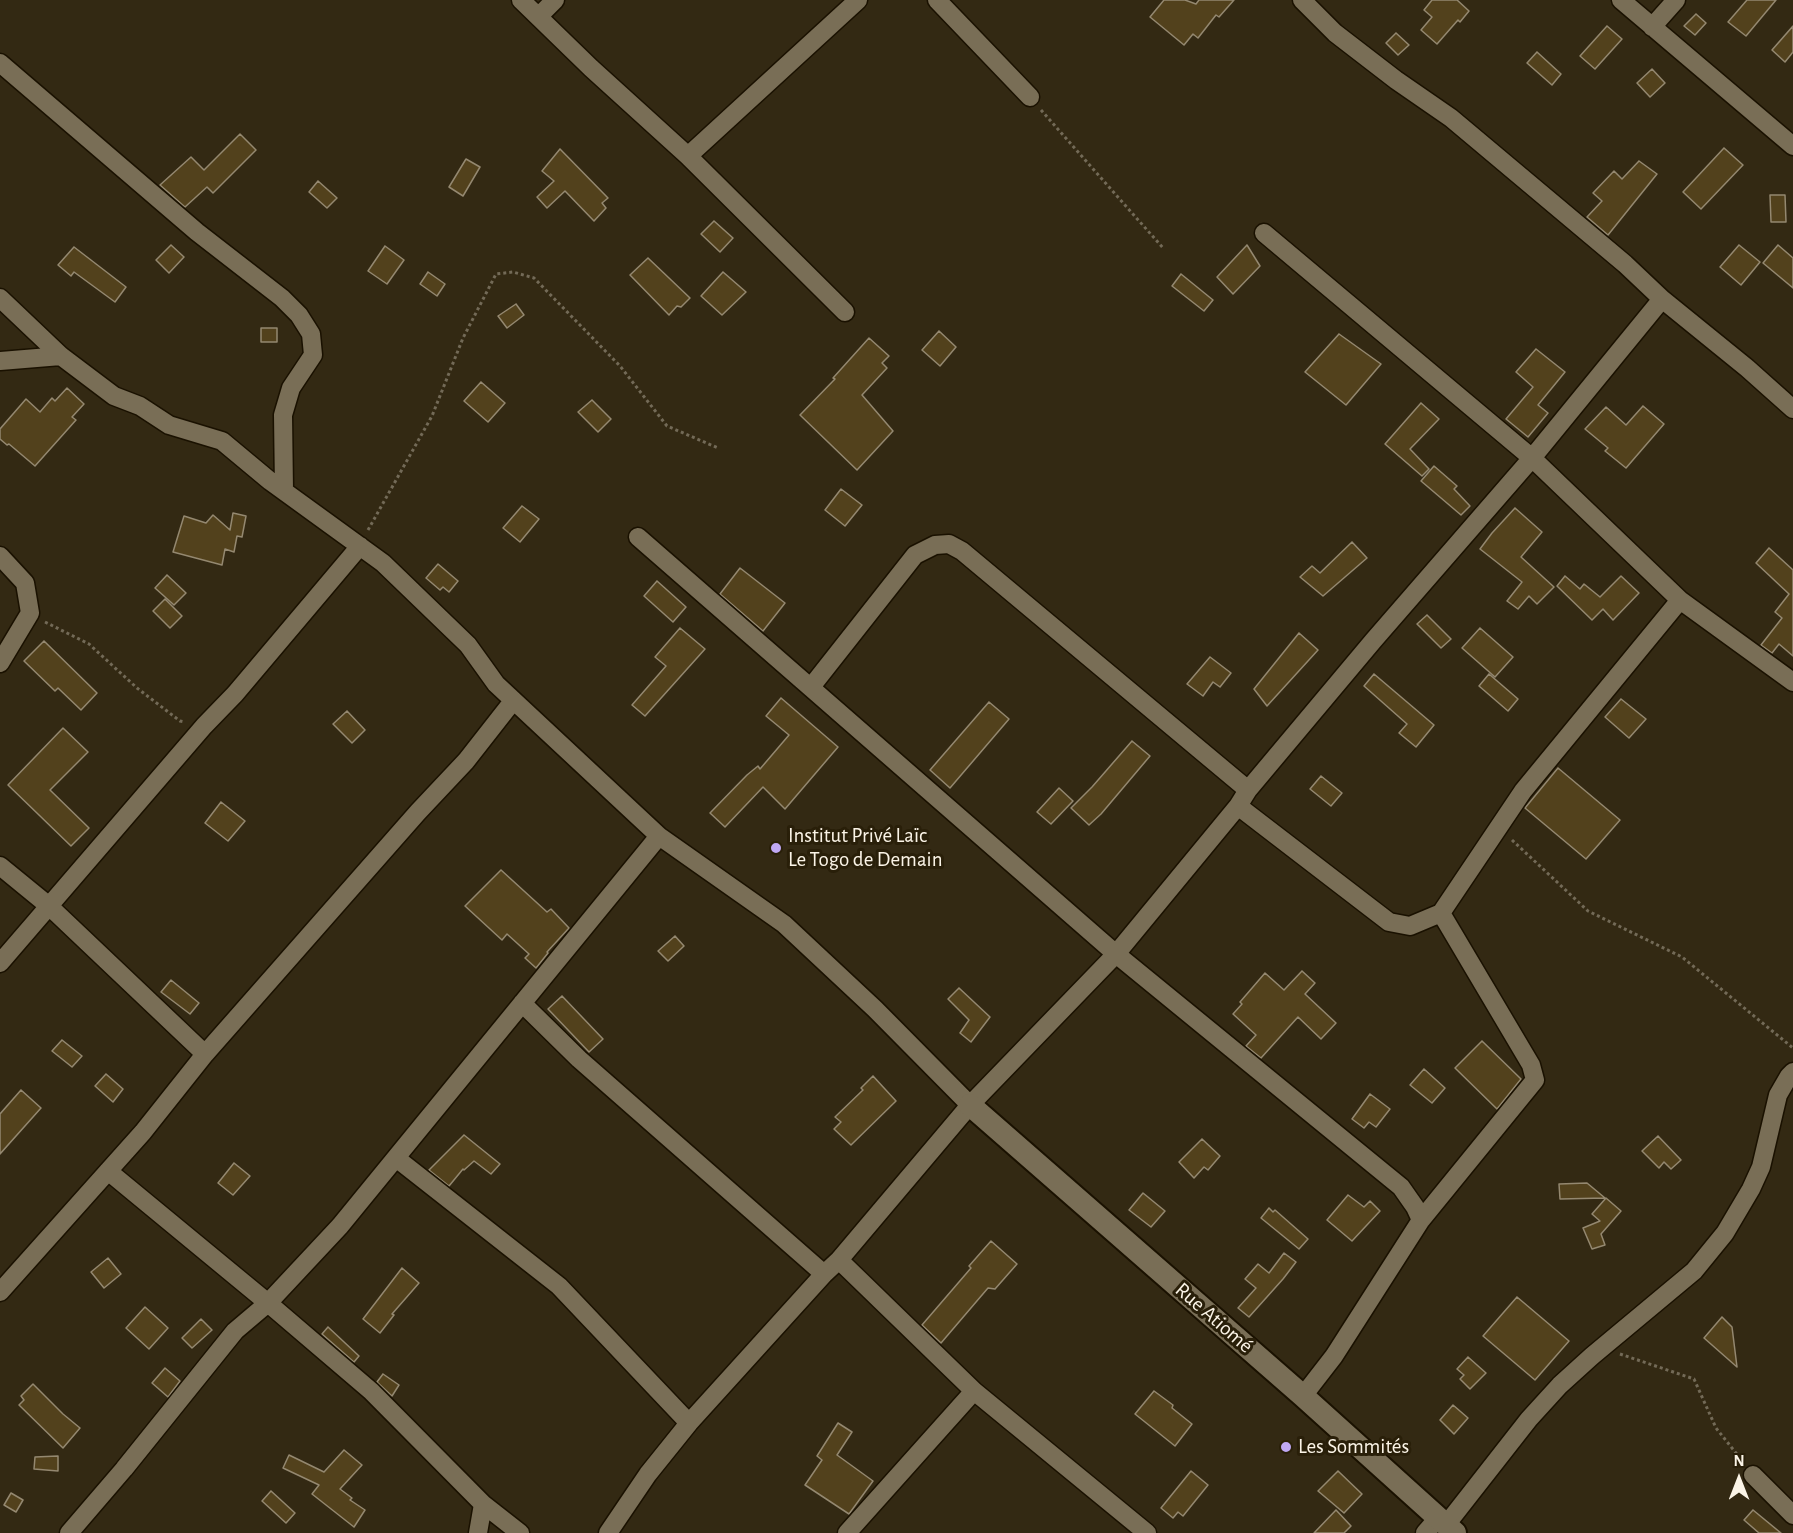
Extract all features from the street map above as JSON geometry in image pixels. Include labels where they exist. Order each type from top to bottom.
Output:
[{"type":"street","points":[[521,0],[591,68],[688,156],[845,312]]},
{"type":"street","points":[[539,16],[555,0]]},
{"type":"street","points":[[688,156],[858,0]]},
{"type":"street","points":[[937,0],[1030,98]]},
{"type":"street","points":[[1302,0],[1335,33],[1396,80],[1451,118],[1793,409]]},
{"type":"street","points":[[1621,0],[1793,146]]},
{"type":"street","points":[[1652,27],[1676,0]]},
{"type":"street","points":[[0,63],[197,232],[282,298],[298,315],[310,334],[313,355],[291,388],[283,415],[284,490]]},
{"type":"street","points":[[1263,233],[1532,458],[1680,600],[1793,682]]},
{"type":"street","points":[[0,298],[61,356],[114,396],[140,406],[170,425],[222,441],[382,563],[468,645],[496,684],[513,701],[659,836],[784,924],[970,1104]]},
{"type":"street","points":[[608,1533],[648,1474],[689,1423],[839,1260],[970,1104],[1116,954],[1238,806],[1248,790],[1373,641],[1532,458],[1662,299]]},
{"type":"street","points":[[0,360],[61,356]]},
{"type":"street","points":[[638,537],[1116,954],[1401,1187],[1421,1220]]},
{"type":"street","points":[[811,687],[915,555],[935,545],[949,544],[962,551],[1248,790]]},
{"type":"street","points":[[0,963],[204,726],[235,694],[360,546]]},
{"type":"street","points":[[0,556],[25,583],[30,613],[0,663]]},
{"type":"street","points":[[1238,806],[1389,922],[1410,926],[1441,913],[1498,826],[1543,765],[1680,600]]},
{"type":"street","points":[[0,1292],[143,1132],[205,1054],[418,812],[466,761],[513,701]]},
{"type":"street","points":[[69,1533],[124,1469],[235,1331],[268,1302],[340,1226],[659,836]]},
{"type":"street","points":[[0,866],[49,906],[205,1054]]},
{"type":"street","points":[[1303,1396],[1334,1356],[1421,1220],[1534,1080],[1531,1065],[1441,913]]},
{"type":"street","points":[[522,1003],[579,1059],[824,1274]]},
{"type":"street","points":[[1442,1527],[1529,1419],[1560,1385],[1694,1271],[1725,1233],[1761,1167],[1778,1095],[1793,1072]]},
{"type":"street","name":"Rue Atiomé","points":[[970,1104],[1303,1396],[1442,1527]]},
{"type":"street","points":[[396,1158],[559,1286],[689,1423]]},
{"type":"street","points":[[108,1171],[268,1302],[370,1390],[483,1504],[520,1533]]},
{"type":"street","points":[[839,1260],[974,1391],[1147,1533]]},
{"type":"street","points":[[847,1533],[974,1391]]},
{"type":"street","points":[[1753,1474],[1793,1515]]},
{"type":"street","points":[[478,1533],[483,1504]]},
{"type":"path","points":[[1030,98],[1163,248]]},
{"type":"path","points":[[360,546],[432,416],[463,338],[496,274],[513,272],[534,278],[620,366],[667,426],[718,448]]},
{"type":"path","points":[[30,613],[89,644],[137,688],[180,721],[204,726]]},
{"type":"path","points":[[1498,826],[1588,911],[1682,957],[1793,1048]]},
{"type":"path","points":[[1605,1347],[1631,1359],[1651,1363],[1694,1379],[1716,1428],[1753,1474]]},
{"type":"building","points":[[1164,0],[1185,0],[1196,4],[1199,0],[1234,0],[1219,17],[1216,15],[1198,38],[1193,34],[1184,45],[1150,17]]},
{"type":"building","points":[[1432,0],[1457,0],[1469,11],[1437,44],[1421,30],[1432,17],[1424,10]]},
{"type":"building","points":[[1747,0],[1776,0],[1746,36],[1728,22]]},
{"type":"building","points":[[1696,14],[1706,23],[1695,35],[1684,26]]},
{"type":"building","points":[[1607,26],[1622,39],[1595,69],[1580,56]]},
{"type":"building","points":[[1793,26],[1793,52],[1785,62],[1772,50]]},
{"type":"building","points":[[1396,33],[1409,45],[1398,55],[1386,43]]},
{"type":"building","points":[[1537,52],[1561,74],[1552,85],[1527,63]]},
{"type":"building","points":[[1652,69],[1665,83],[1650,97],[1637,83]]},
{"type":"building","points":[[240,134],[256,150],[213,193],[207,187],[185,207],[160,185],[191,157],[204,170]]},
{"type":"building","points":[[1724,148],[1743,165],[1701,209],[1683,192]]},
{"type":"building","points":[[560,149],[608,198],[602,203],[606,208],[594,221],[565,191],[547,208],[537,197],[554,181],[542,171]]},
{"type":"building","points":[[466,159],[480,167],[463,196],[449,187]]},
{"type":"building","points":[[1639,161],[1657,174],[1608,235],[1587,217],[1602,201],[1593,193],[1614,171],[1622,179]]},
{"type":"building","points":[[318,181],[337,198],[327,208],[309,192]]},
{"type":"building","points":[[1770,195],[1785,195],[1786,222],[1771,222]]},
{"type":"building","points":[[714,221],[733,238],[720,252],[701,234]]},
{"type":"building","points":[[171,245],[184,257],[169,273],[156,260]]},
{"type":"building","points":[[1247,245],[1260,266],[1233,294],[1217,277]]},
{"type":"building","points":[[1739,245],[1760,262],[1741,285],[1720,267]]},
{"type":"building","points":[[1778,245],[1793,258],[1793,288],[1763,263]]},
{"type":"building","points":[[385,246],[404,260],[387,284],[368,271]]},
{"type":"building","points":[[74,247],[126,287],[115,302],[74,272],[71,276],[58,265]]},
{"type":"building","points":[[648,258],[690,298],[681,307],[677,306],[669,315],[630,275]]},
{"type":"building","points":[[428,272],[445,284],[437,296],[420,284]]},
{"type":"building","points":[[723,272],[746,292],[722,315],[701,296]]},
{"type":"building","points":[[1181,274],[1213,300],[1204,311],[1172,286]]},
{"type":"building","points":[[516,304],[524,315],[507,328],[498,316]]},
{"type":"building","points":[[261,328],[277,328],[277,342],[261,342]]},
{"type":"building","points":[[939,331],[956,347],[940,366],[922,350]]},
{"type":"building","points":[[1339,334],[1381,364],[1346,405],[1305,372]]},
{"type":"building","points":[[869,338],[889,356],[882,363],[887,368],[862,395],[893,431],[857,470],[800,415],[835,379],[833,378]]},
{"type":"building","points":[[1536,349],[1565,372],[1538,405],[1548,413],[1528,437],[1506,419],[1533,387],[1516,372]]},
{"type":"building","points":[[481,382],[505,403],[488,422],[464,401]]},
{"type":"building","points":[[67,388],[84,404],[72,417],[76,420],[35,466],[0,439],[0,429],[26,399],[40,412],[52,398],[55,401]]},
{"type":"building","points":[[592,400],[611,419],[598,432],[578,412]]},
{"type":"building","points":[[1421,403],[1439,419],[1410,449],[1429,469],[1422,476],[1385,444]]},
{"type":"building","points":[[1643,406],[1664,424],[1626,468],[1605,451],[1608,448],[1585,429],[1606,407],[1626,425]]},
{"type":"building","points":[[1434,466],[1457,486],[1454,489],[1470,506],[1461,515],[1421,481]]},
{"type":"building","points":[[841,489],[862,505],[845,526],[825,510]]},
{"type":"building","points":[[522,506],[539,519],[520,542],[503,528]]},
{"type":"building","points":[[1515,508],[1542,532],[1521,557],[1554,587],[1537,604],[1529,596],[1518,609],[1507,601],[1522,582],[1480,549]]},
{"type":"building","points":[[233,513],[246,516],[242,537],[237,536],[234,552],[225,549],[222,565],[173,552],[184,516],[206,523],[213,515],[230,530]]},
{"type":"building","points":[[1352,542],[1367,558],[1323,596],[1300,577],[1312,566],[1320,573]]},
{"type":"building","points":[[1769,548],[1793,570],[1793,656],[1779,644],[1772,653],[1761,645],[1782,618],[1775,612],[1789,594],[1756,563]]},
{"type":"building","points":[[438,564],[458,581],[449,592],[443,587],[440,590],[426,578]]},
{"type":"building","points":[[740,568],[785,603],[763,631],[720,594]]},
{"type":"building","points":[[167,575],[186,593],[174,605],[155,588]]},
{"type":"building","points":[[1565,576],[1580,589],[1584,584],[1600,597],[1621,576],[1639,593],[1613,620],[1603,609],[1592,620],[1557,586]]},
{"type":"building","points":[[657,581],[686,607],[673,622],[644,596]]},
{"type":"building","points":[[165,599],[182,616],[170,628],[153,611]]},
{"type":"building","points":[[1427,615],[1451,639],[1441,648],[1417,624]]},
{"type":"building","points":[[680,628],[705,649],[645,716],[632,705],[666,666],[655,657]]},
{"type":"building","points":[[1480,628],[1513,657],[1495,677],[1462,648]]},
{"type":"building","points":[[1299,633],[1318,650],[1267,706],[1254,689]]},
{"type":"building","points":[[44,641],[97,693],[81,710],[58,688],[55,691],[24,661]]},
{"type":"building","points":[[1210,657],[1231,673],[1220,687],[1213,682],[1203,696],[1187,684]]},
{"type":"building","points":[[1374,674],[1434,725],[1416,747],[1399,733],[1407,724],[1364,686]]},
{"type":"building","points":[[1489,674],[1518,699],[1508,711],[1479,686]]},
{"type":"building","points":[[781,698],[838,747],[785,809],[763,787],[725,827],[710,813],[747,775],[758,766],[760,769],[789,735],[766,716]]},
{"type":"building","points":[[1621,699],[1646,719],[1629,738],[1605,717]]},
{"type":"building","points":[[989,702],[1009,719],[950,788],[930,770]]},
{"type":"building","points":[[347,711],[365,730],[352,743],[333,724]]},
{"type":"building","points":[[63,728],[88,752],[50,790],[89,828],[71,846],[8,785]]},
{"type":"building","points":[[1132,741],[1150,756],[1089,825],[1071,808]]},
{"type":"building","points":[[1558,768],[1620,820],[1586,859],[1525,808]]},
{"type":"building","points":[[1321,776],[1342,793],[1331,806],[1310,789]]},
{"type":"building","points":[[1059,788],[1073,801],[1051,824],[1037,812]]},
{"type":"building","points":[[221,802],[245,821],[228,841],[205,823]]},
{"type":"building","points":[[501,870],[547,912],[551,909],[569,928],[536,968],[525,958],[529,954],[507,934],[502,940],[465,906]]},
{"type":"building","points":[[675,936],[684,946],[668,961],[658,951]]},
{"type":"building","points":[[1302,971],[1315,983],[1305,994],[1336,1023],[1321,1039],[1298,1017],[1261,1058],[1246,1046],[1256,1035],[1233,1014],[1242,1004],[1240,1002],[1265,973],[1284,990]]},
{"type":"building","points":[[171,980],[199,1003],[190,1014],[161,992]]},
{"type":"building","points":[[959,988],[990,1017],[971,1042],[960,1033],[969,1020],[948,999]]},
{"type":"building","points":[[562,996],[603,1039],[589,1052],[548,1009]]},
{"type":"building","points":[[62,1040],[82,1056],[72,1067],[52,1051]]},
{"type":"building","points":[[1482,1041],[1521,1079],[1497,1109],[1455,1068]]},
{"type":"building","points":[[1424,1069],[1445,1088],[1432,1103],[1410,1085]]},
{"type":"building","points":[[106,1074],[123,1089],[113,1102],[95,1086]]},
{"type":"building","points":[[873,1076],[896,1101],[851,1145],[834,1129],[841,1122],[835,1117],[863,1090],[861,1088]]},
{"type":"building","points":[[21,1090],[41,1108],[0,1154],[0,1114]]},
{"type":"building","points":[[1370,1094],[1390,1109],[1376,1127],[1369,1122],[1364,1128],[1352,1119]]},
{"type":"building","points":[[464,1135],[500,1164],[491,1174],[474,1161],[463,1169],[449,1186],[429,1170]]},
{"type":"building","points":[[1658,1136],[1681,1160],[1671,1169],[1664,1162],[1659,1168],[1642,1151]]},
{"type":"building","points":[[1202,1139],[1220,1156],[1208,1170],[1204,1167],[1194,1178],[1179,1162]]},
{"type":"building","points":[[234,1163],[250,1176],[233,1195],[218,1183]]},
{"type":"building","points":[[1587,1183],[1605,1198],[1560,1199],[1559,1184]]},
{"type":"building","points":[[1143,1193],[1165,1211],[1151,1227],[1129,1210]]},
{"type":"building","points":[[1348,1195],[1364,1207],[1370,1201],[1380,1211],[1352,1241],[1327,1220]]},
{"type":"building","points":[[1606,1198],[1621,1211],[1601,1234],[1605,1245],[1592,1249],[1583,1228],[1600,1221],[1592,1214]]},
{"type":"building","points":[[1269,1208],[1273,1212],[1275,1210],[1308,1239],[1299,1249],[1261,1218]]},
{"type":"building","points":[[991,1241],[1017,1264],[995,1289],[988,1288],[941,1343],[922,1325]]},
{"type":"building","points":[[1284,1253],[1296,1262],[1249,1317],[1238,1308],[1256,1288],[1245,1279],[1258,1264],[1269,1273]]},
{"type":"building","points":[[108,1258],[121,1274],[104,1288],[91,1272]]},
{"type":"building","points":[[402,1268],[419,1283],[392,1314],[394,1315],[380,1333],[363,1319]]},
{"type":"building","points":[[1517,1297],[1569,1341],[1535,1380],[1483,1336]]},
{"type":"building","points":[[145,1307],[168,1328],[149,1349],[126,1328]]},
{"type":"building","points":[[1722,1317],[1732,1327],[1737,1367],[1704,1338]]},
{"type":"building","points":[[201,1319],[212,1330],[192,1348],[182,1338]]},
{"type":"building","points":[[328,1327],[359,1356],[354,1362],[322,1334]]},
{"type":"building","points":[[1468,1357],[1486,1373],[1470,1389],[1460,1379],[1464,1375],[1457,1369]]},
{"type":"building","points":[[165,1368],[180,1381],[168,1397],[152,1383]]},
{"type":"building","points":[[383,1374],[399,1385],[392,1396],[377,1382]]},
{"type":"building","points":[[33,1384],[80,1428],[63,1448],[19,1405],[24,1400],[21,1396]]},
{"type":"building","points":[[1154,1391],[1173,1405],[1172,1408],[1192,1424],[1175,1446],[1135,1414]]},
{"type":"building","points":[[1453,1405],[1468,1418],[1454,1434],[1440,1420]]},
{"type":"building","points":[[838,1423],[852,1432],[837,1455],[873,1481],[849,1514],[805,1485],[822,1460],[817,1456]]},
{"type":"building","points":[[344,1450],[362,1465],[340,1489],[352,1498],[350,1500],[365,1510],[354,1527],[312,1494],[319,1485],[283,1468],[289,1455],[324,1472]]},
{"type":"building","points":[[58,1456],[58,1471],[34,1469],[35,1457]]},
{"type":"building","points":[[1191,1471],[1208,1485],[1183,1516],[1178,1512],[1173,1518],[1161,1508]]},
{"type":"building","points":[[1338,1471],[1362,1494],[1344,1513],[1318,1491]]},
{"type":"building","points":[[271,1491],[295,1513],[286,1523],[262,1501]]},
{"type":"building","points":[[11,1493],[23,1500],[16,1512],[4,1505]]},
{"type":"building","points":[[1336,1510],[1351,1526],[1344,1533],[1314,1533]]},
{"type":"building","points":[[1753,1510],[1781,1533],[1759,1533],[1744,1520]]},
{"type":"place","name":"Institut Privé Laïc Le Togo de Demain","points":[[776,848]]},
{"type":"place","name":"Les Sommités","points":[[1286,1447]]}]
